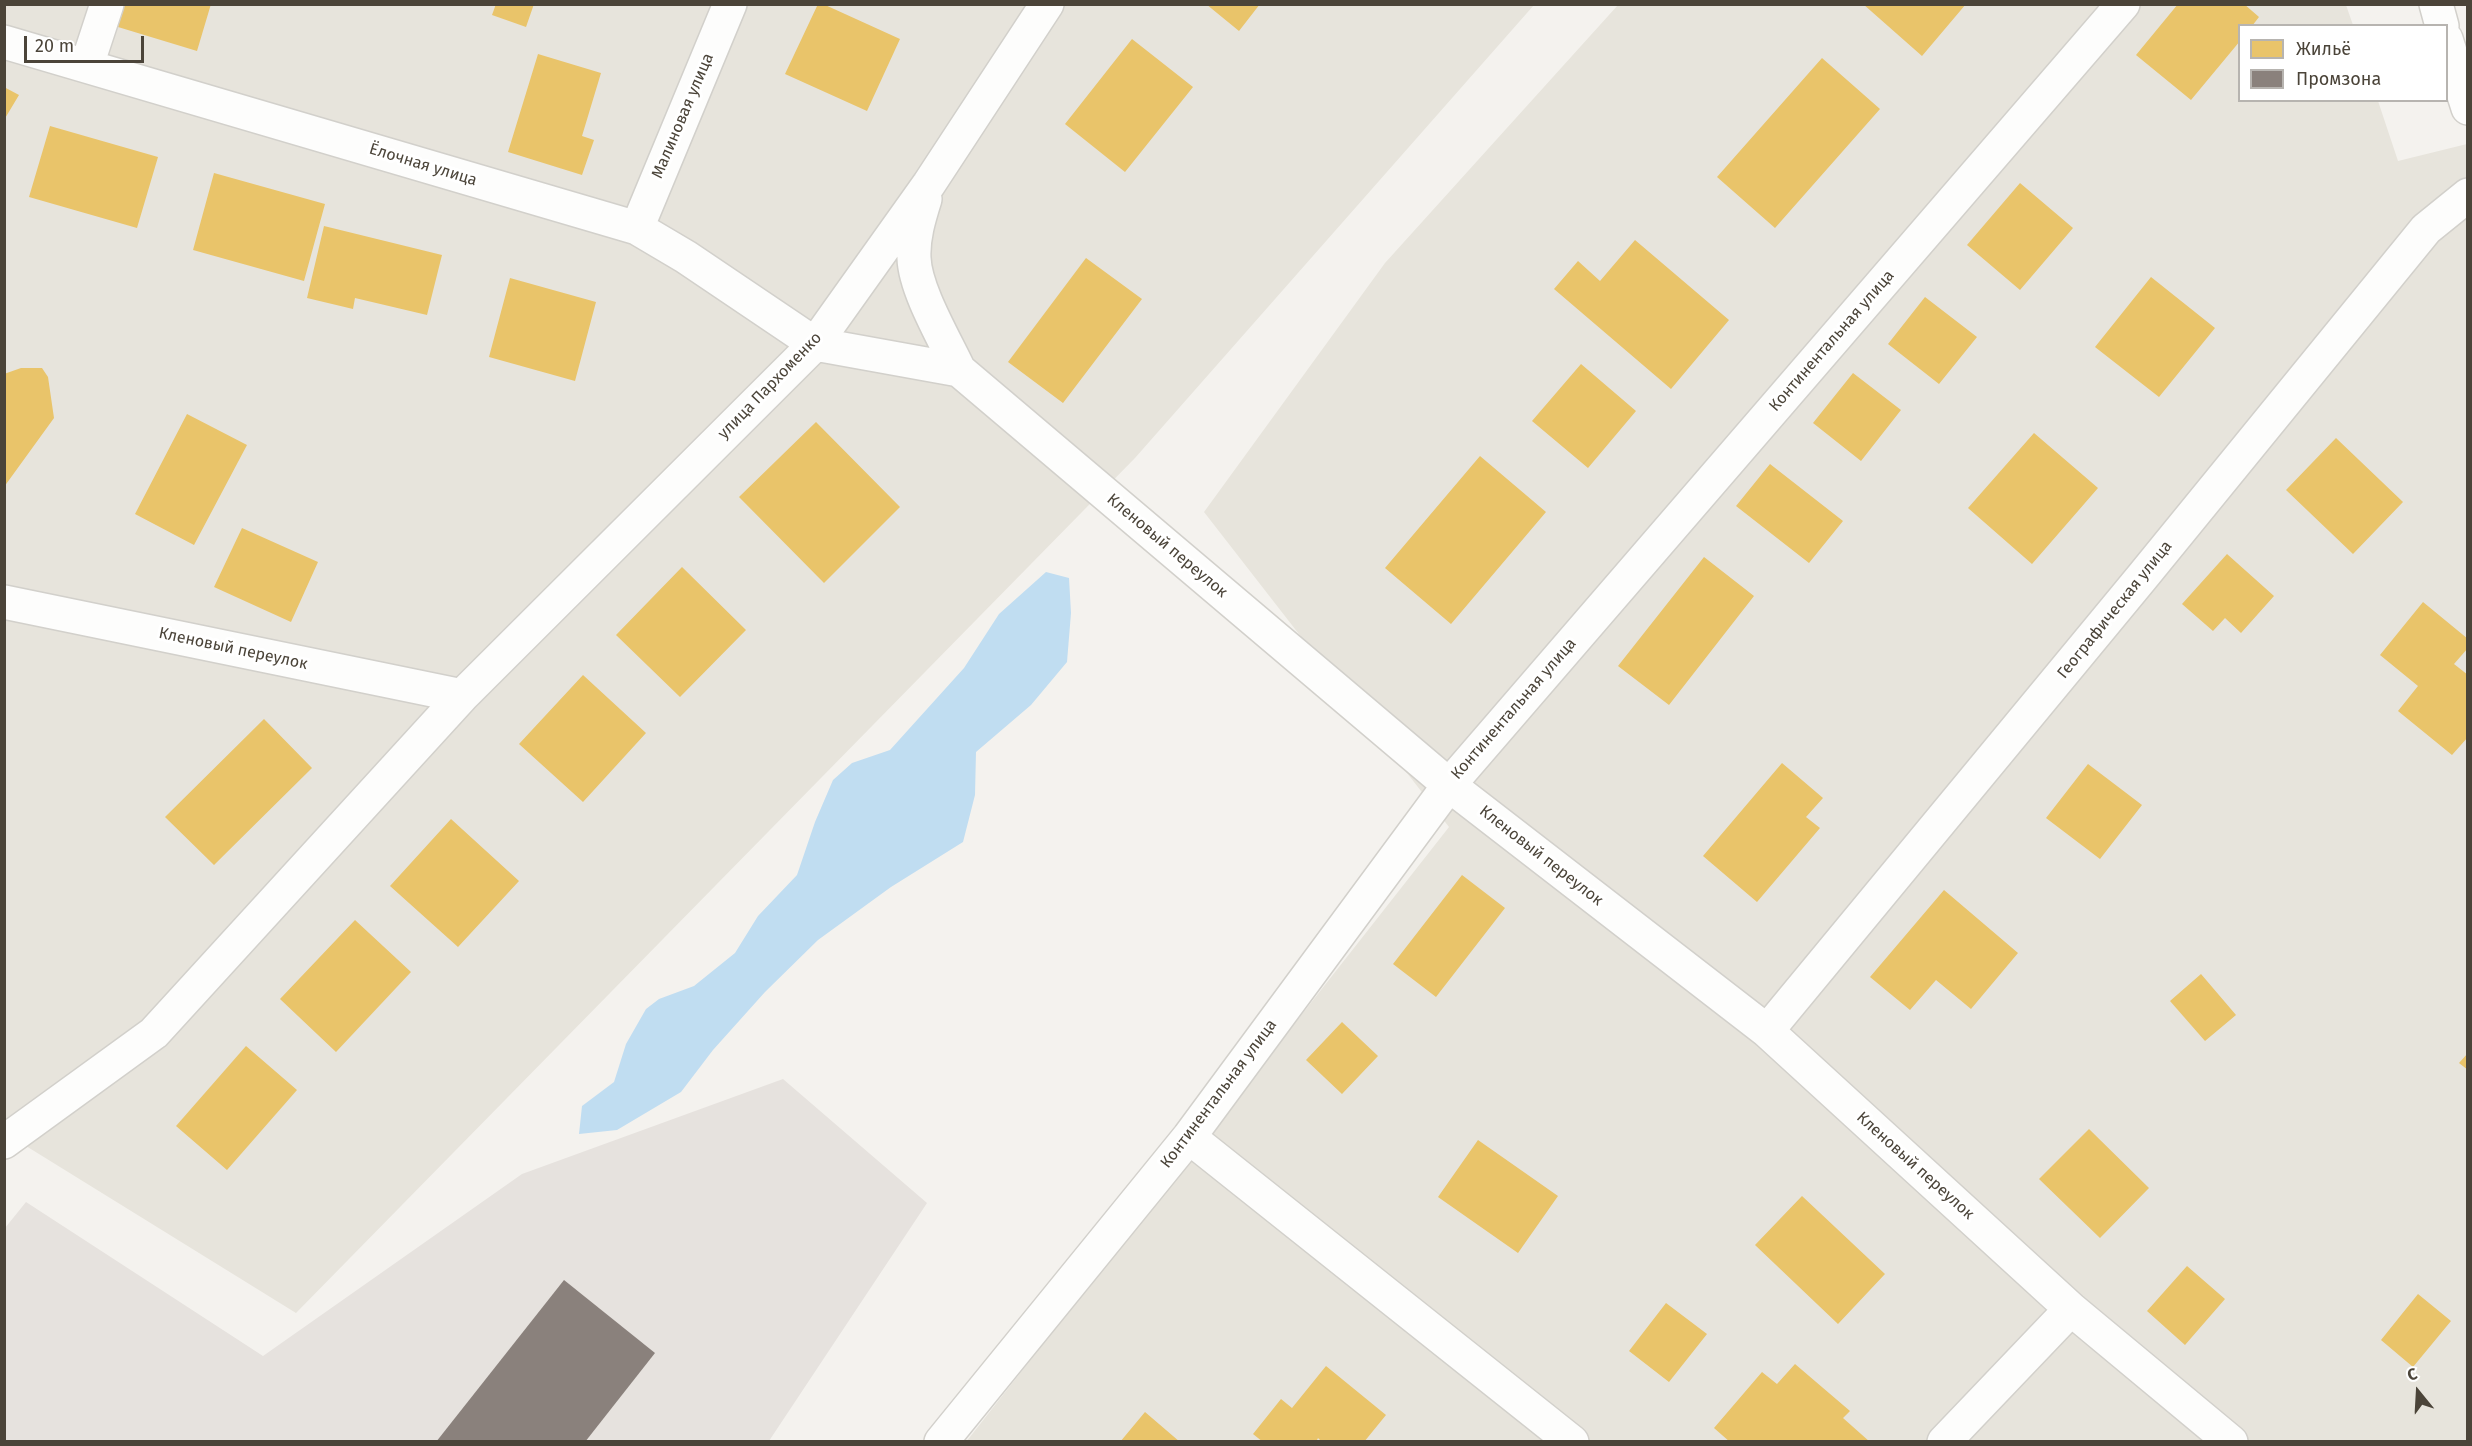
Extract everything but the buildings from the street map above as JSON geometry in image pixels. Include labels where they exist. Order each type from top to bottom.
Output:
[{"type":"street","points":[[87,65],[107,4]]},
{"type":"street","name":"Малиновая улица","points":[[637,228],[730,4]]},
{"type":"street","name":"улица Пархоменко","points":[[4,1142],[154,1033],[462,696],[815,344],[929,184],[1047,4]]},
{"type":"street","name":"Континентальная улица","points":[[941,1442],[1189,1137],[1449,784],[2123,4]]},
{"type":"street","points":[[2436,4],[2441,24]]},
{"type":"street","name":"Ёлочная улица","points":[[4,42],[637,228],[686,257],[815,344]]},
{"type":"street","points":[[2448,45],[2468,108]]},
{"type":"street","points":[[929,184],[916,228],[913,259],[922,291],[958,370]]},
{"type":"street","name":"Географическая улица","points":[[1767,1031],[2136,586],[2426,229],[2468,195]]},
{"type":"street","name":"Кленовый переулок","points":[[815,344],[958,370],[1449,784],[1767,1031],[2071,1309],[2231,1442]]},
{"type":"street","name":"Кленовый переулок","points":[[4,602],[462,696]]},
{"type":"street","points":[[1189,1137],[1572,1442]]},
{"type":"street","points":[[1944,1442],[2071,1309]]},
{"type":"shaded area","points":[[4,5],[1534,5],[1135,458],[296,1313],[5,1133]]},
{"type":"shaded area","points":[[1618,5],[2346,5],[2353,24],[2238,24],[2238,102],[2378,102],[2398,161],[2467,144],[2467,1441],[966,1442],[1449,827],[1204,512],[1385,263]]},
{"type":"shaded area","points":[[783,1079],[927,1203],[769,1441],[5,1442],[5,1228],[26,1202],[263,1356],[522,1174]]},
{"type":"water","points":[[1046,572],[1069,578],[1071,613],[1067,662],[1031,705],[976,752],[975,795],[963,842],[891,887],[818,940],[765,992],[713,1050],[681,1092],[617,1130],[579,1134],[582,1106],[614,1082],[626,1044],[646,1009],[659,999],[694,986],[735,953],[758,916],[797,875],[815,822],[833,780],[852,763],[890,750],[964,668],[999,614]]}]
